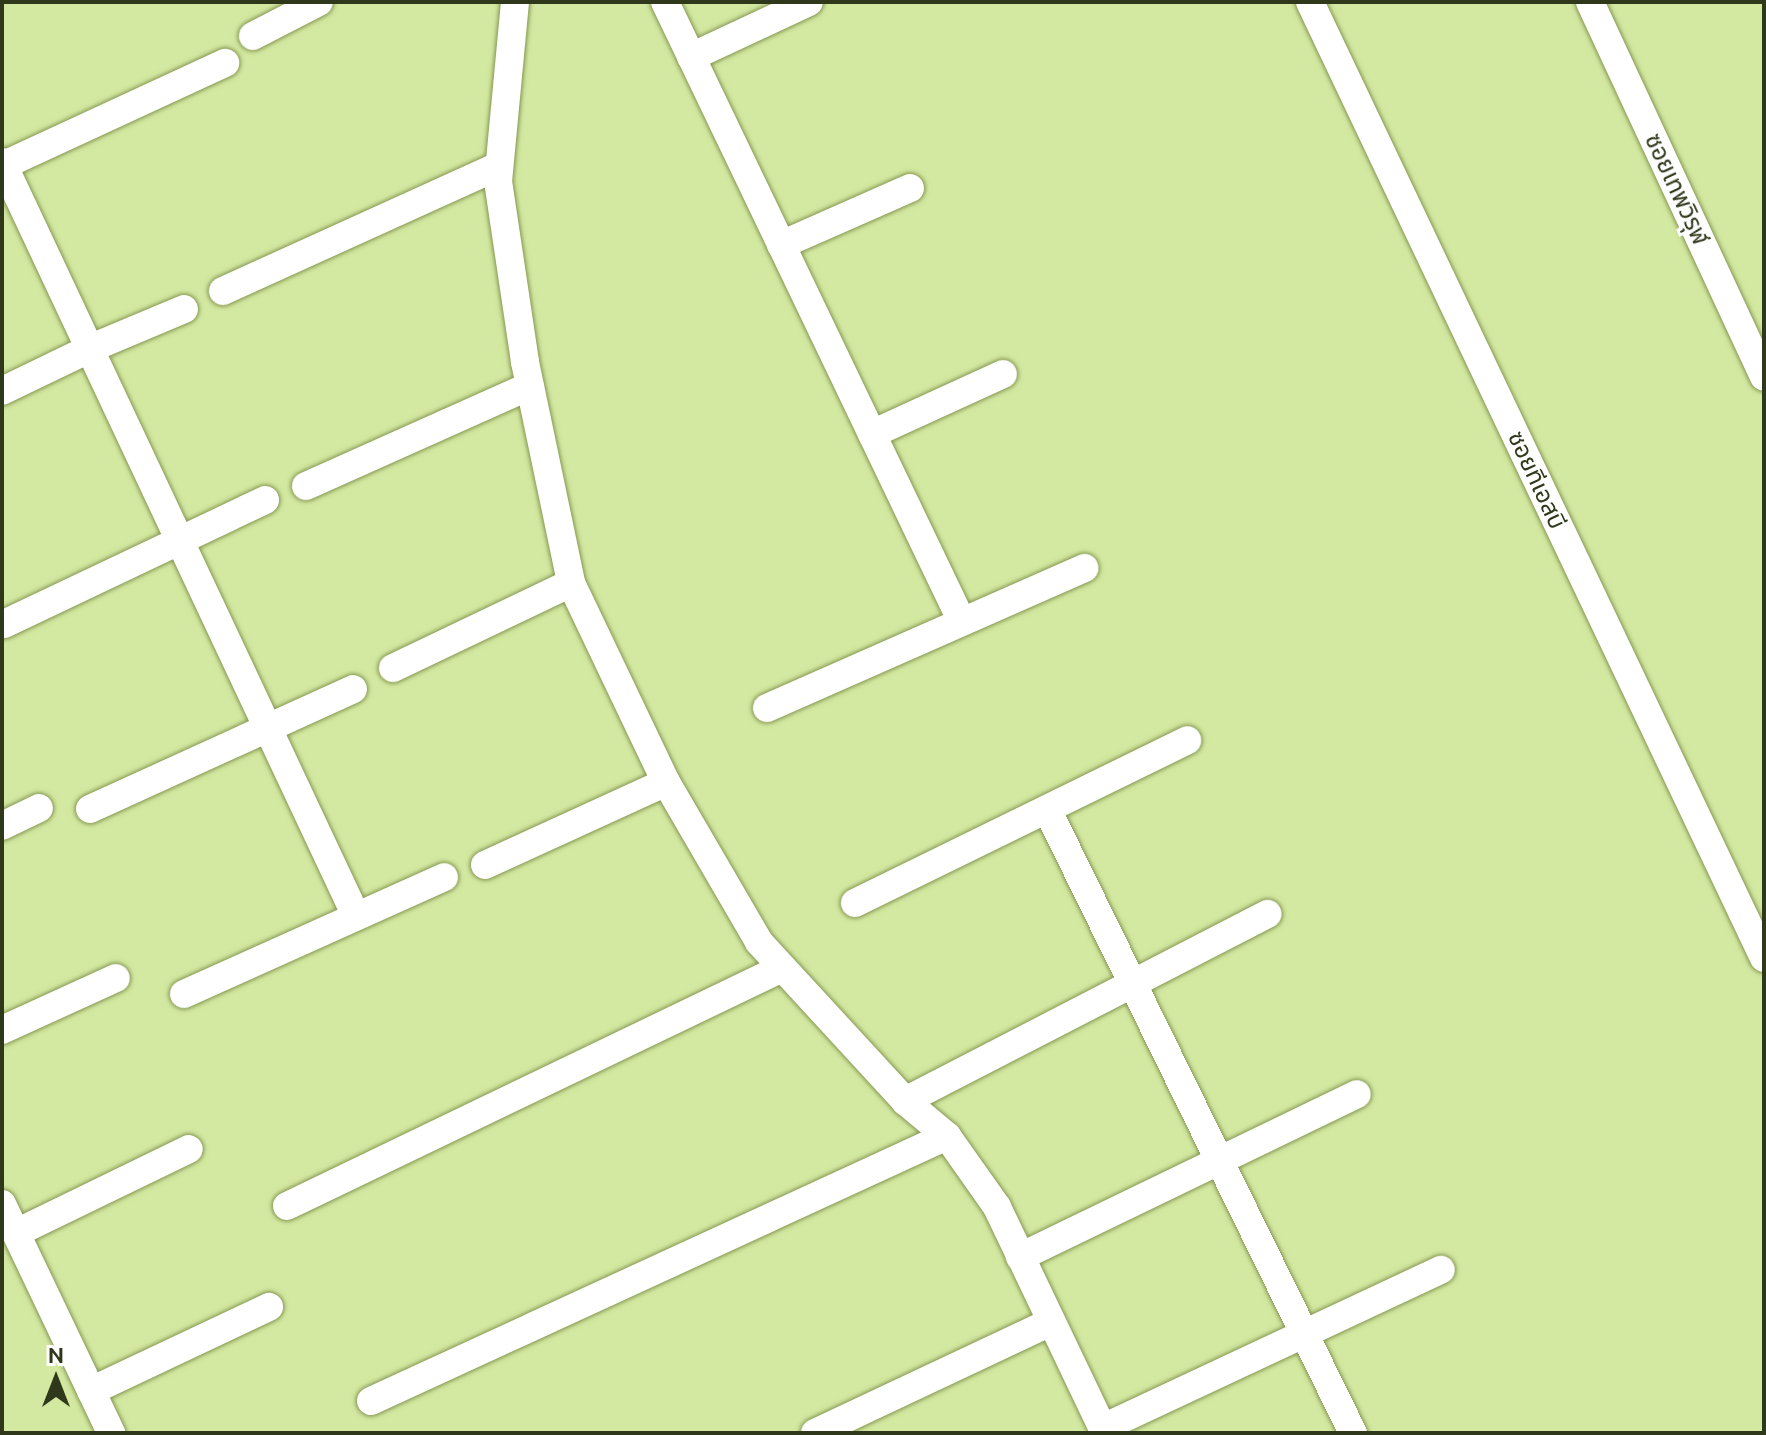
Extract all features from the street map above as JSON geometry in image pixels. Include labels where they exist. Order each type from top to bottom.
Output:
[{"type":"street","points":[[253,36],[319,2]]},
{"type":"street","points":[[515,2],[498,181],[530,386],[571,583],[666,782],[759,942],[905,1101],[947,1136],[997,1207],[1104,1431],[1441,1270]]},
{"type":"street","points":[[665,2],[962,622]]},
{"type":"street","points":[[691,57],[809,2]]},
{"type":"street","name":"ซอยทีเอสบี","points":[[1310,2],[1764,958]]},
{"type":"street","name":"ซอยเทพวิรุฬ","points":[[1590,2],[1764,377]]},
{"type":"street","points":[[225,63],[2,164],[356,916]]},
{"type":"street","points":[[223,291],[499,166]]},
{"type":"street","points":[[781,245],[910,188]]},
{"type":"street","points":[[2,391],[89,349],[184,309]]},
{"type":"street","points":[[872,434],[1003,374]]},
{"type":"street","points":[[306,486],[530,386]]},
{"type":"street","points":[[4,624],[265,500]]},
{"type":"street","points":[[767,708],[1084,568]]},
{"type":"street","points":[[393,668],[571,583]]},
{"type":"street","points":[[90,809],[353,689]]},
{"type":"street","points":[[855,903],[1187,740]]},
{"type":"street","points":[[485,865],[666,782]]},
{"type":"street","points":[[2,826],[39,808]]},
{"type":"street","points":[[1047,809],[1353,1433]]},
{"type":"street","points":[[184,994],[444,877]]},
{"type":"street","points":[[905,1101],[1268,914]]},
{"type":"street","points":[[287,1206],[782,968]]},
{"type":"street","points":[[2,1030],[116,978]]},
{"type":"street","points":[[1020,1257],[1357,1094]]},
{"type":"street","points":[[371,1401],[947,1136]]},
{"type":"street","points":[[16,1233],[189,1149]]},
{"type":"street","points":[[2,1204],[111,1433]]},
{"type":"street","points":[[91,1391],[269,1307]]},
{"type":"street","points":[[815,1433],[1051,1322]]}]
